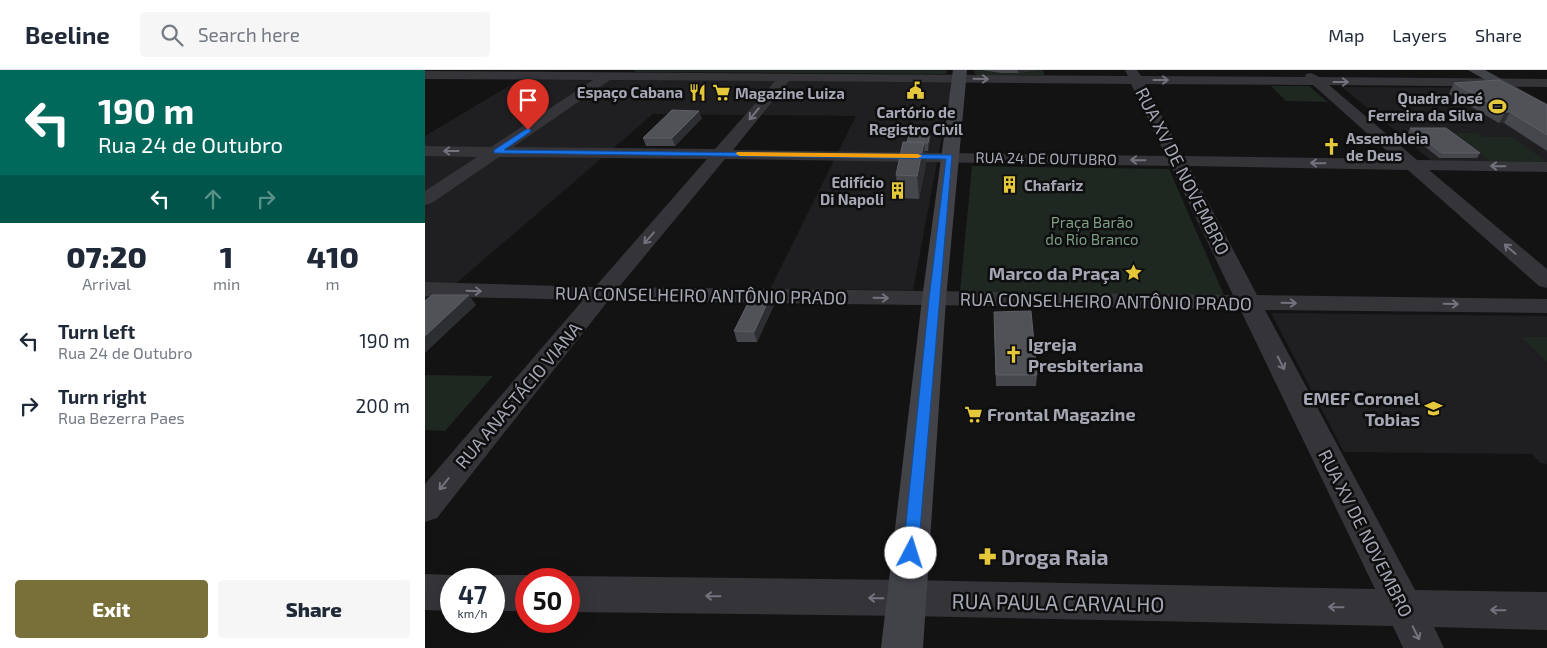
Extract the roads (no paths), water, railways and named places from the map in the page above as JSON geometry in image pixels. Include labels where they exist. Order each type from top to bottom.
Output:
[{"type":"main road","points":[[1475,70],[1547,110]]},
{"type":"main road","points":[[902,648],[934,299],[959,74]]},
{"type":"street","points":[[1303,70],[1547,281]]},
{"type":"street","points":[[425,82],[437,74],[612,73],[786,77],[959,74],[1134,75],[1316,82],[1547,83]]},
{"type":"street","points":[[425,199],[612,73]]},
{"type":"street","name":"RUA XV DE NOVEMBRO","points":[[1134,75],[1424,648]]},
{"type":"street","name":"RUA ANASTÁCIO VIANA","points":[[425,508],[601,294],[786,77]]},
{"type":"street","name":"RUA 24 DE OUTUBRO","points":[[425,151],[1177,160],[1547,167]]},
{"type":"street","name":"RUA CONSELHEIRO ANTÔNIO PRADO","points":[[425,290],[934,299],[1547,306]]},
{"type":"street","points":[[425,592],[440,592]]},
{"type":"street","name":"RUA PAULA CARVALHO","points":[[580,594],[907,598],[1547,611]]},
{"type":"place","name":"Cartório de Registro Civil","points":[[916,91]]},
{"type":"place","name":"Espaço Cabana","points":[[697,92]]},
{"type":"place","name":"Magazine Luiza","points":[[721,93]]},
{"type":"place","name":"Quadra José Ferreira da Silva","points":[[1497,107]]},
{"type":"place","name":"Assembleia de Deus","points":[[1332,147]]},
{"type":"place","name":"Chafariz","points":[[1010,185]]},
{"type":"place","name":"Edifício Di Napoli","points":[[898,191]]},
{"type":"place","name":"Marco da Praça","points":[[1134,273]]},
{"type":"place","name":"Igreja Presbiteriana","points":[[1014,354]]},
{"type":"place","name":"EMEF Coronel Tobias","points":[[1434,408]]},
{"type":"place","name":"Frontal Magazine","points":[[973,414]]},
{"type":"place","name":"Droga Raia","points":[[987,556]]},
{"type":"park label","name":"Praça Barão do Rio Branco","points":[[1092,230]]}]
